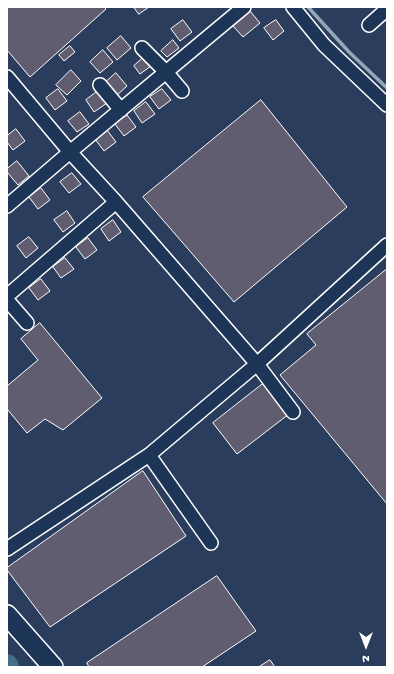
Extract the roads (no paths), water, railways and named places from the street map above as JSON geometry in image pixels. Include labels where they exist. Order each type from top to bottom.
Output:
[{"type":"street","points":[[7,206],[244,7]]},
{"type":"street","points":[[293,7],[324,45],[387,105]]},
{"type":"street","points":[[369,24],[387,9]]},
{"type":"street","points":[[142,48],[166,72],[182,91]]},
{"type":"street","points":[[7,77],[70,152],[116,202],[258,364],[292,412]]},
{"type":"street","points":[[100,85],[121,110]]},
{"type":"street","points":[[7,296],[116,202]]},
{"type":"street","points":[[7,549],[149,455],[258,364],[387,244]]},
{"type":"street","points":[[7,300],[27,323]]},
{"type":"street","points":[[149,455],[211,543]]},
{"type":"street","points":[[7,615],[54,667]]},
{"type":"waterway","points":[[308,7],[349,52],[387,88]]}]
